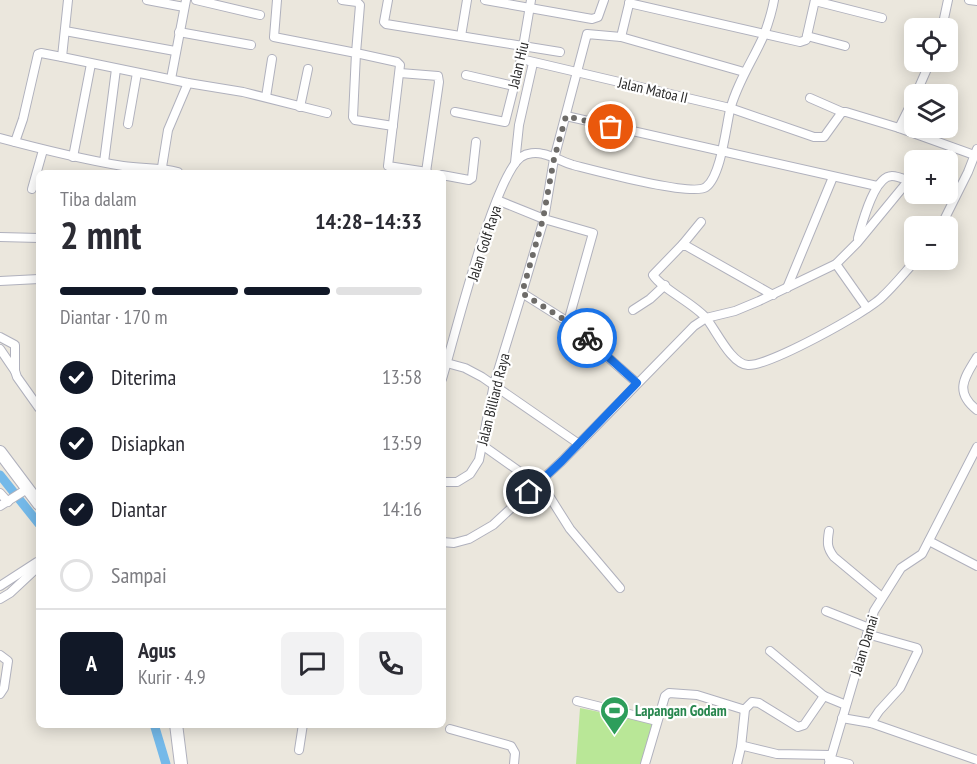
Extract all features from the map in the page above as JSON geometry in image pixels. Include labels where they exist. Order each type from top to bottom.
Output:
[{"type":"street","points":[[62,57],[68,0]]},
{"type":"street","points":[[147,0],[185,3],[171,79]]},
{"type":"street","points":[[196,0],[260,15]]},
{"type":"street","points":[[277,0],[274,37],[397,62],[400,65],[388,166],[413,170]]},
{"type":"street","points":[[342,0],[361,3],[353,117],[355,120],[393,126]]},
{"type":"street","points":[[388,0],[384,21],[386,24],[560,52]]},
{"type":"street","points":[[461,36],[467,0]]},
{"type":"street","points":[[485,0],[531,4],[592,19],[598,17],[604,0]]},
{"type":"street","points":[[515,163],[526,154],[543,154],[554,159],[657,185],[695,190],[706,188],[711,182],[722,152],[730,108],[744,72],[764,35],[774,0]]},
{"type":"street","points":[[944,18],[948,0]]},
{"type":"street","points":[[969,0],[977,1]]},
{"type":"street","points":[[744,72],[621,37],[629,2],[800,42],[805,41],[807,36],[815,1],[882,18]]},
{"type":"street","name":"Jalan Hiu","points":[[455,112],[505,122],[524,46],[531,4]]},
{"type":"street","points":[[65,31],[176,51]]},
{"type":"street","points":[[179,32],[251,45]]},
{"type":"street","name":"Jalan Billiard Raya","points":[[446,482],[457,482],[470,474],[478,460],[494,384],[543,219],[554,159],[587,34],[621,37]]},
{"type":"street","points":[[807,36],[845,46]]},
{"type":"street","points":[[15,142],[23,119],[38,54],[41,53],[266,97],[327,113]]},
{"type":"street","points":[[266,97],[272,59]]},
{"type":"street","name":"Jalan Matoa II","points":[[521,59],[730,108],[814,137],[824,137],[842,111]]},
{"type":"street","name":"Jalan Golf Raya","points":[[446,359],[492,212],[515,163],[519,125],[533,63]]},
{"type":"street","points":[[73,157],[91,64]]},
{"type":"street","points":[[104,162],[116,69]]},
{"type":"street","points":[[300,107],[308,69]]},
{"type":"street","points":[[128,124],[137,73]]},
{"type":"street","points":[[400,73],[438,76],[426,170]]},
{"type":"street","points":[[466,75],[514,86]]},
{"type":"street","points":[[162,167],[168,130],[188,83]]},
{"type":"street","points":[[810,99],[976,154],[958,191]]},
{"type":"street","points":[[566,116],[877,186]]},
{"type":"street","points":[[899,128],[904,118]]},
{"type":"street","points":[[0,138],[73,157],[126,166],[162,167],[172,170]]},
{"type":"street","points":[[446,176],[469,180],[472,178],[476,142]]},
{"type":"street","points":[[37,170],[43,150]]},
{"type":"street","points":[[32,189],[36,175]]},
{"type":"street","points":[[857,243],[877,186],[889,176],[904,180]]},
{"type":"street","points":[[788,288],[833,177]]},
{"type":"street","points":[[446,542],[454,543],[469,539],[493,525],[579,444],[686,332],[706,318],[735,311],[836,264],[904,190]]},
{"type":"street","points":[[497,200],[543,219],[591,231],[593,234],[568,322]]},
{"type":"street","points":[[701,222],[653,275],[706,318],[739,362],[748,365],[764,361],[807,342],[845,322],[881,299],[907,270]]},
{"type":"street","points":[[0,237],[36,238]]},
{"type":"street","points":[[682,244],[772,295]]},
{"type":"street","points":[[836,264],[867,308]]},
{"type":"street","points":[[0,281],[36,279]]},
{"type":"street","points":[[633,310],[665,285]]},
{"type":"street","points":[[522,293],[568,322],[637,383]]},
{"type":"street","points":[[0,337],[15,345],[15,371]]},
{"type":"street","points":[[0,349],[36,403]]},
{"type":"street","points":[[977,357],[966,375],[964,391],[968,404],[977,410]]},
{"type":"street","points":[[446,362],[465,368],[494,384],[579,444]]},
{"type":"street","points":[[482,445],[537,484]]},
{"type":"street","name":"Jalan Damai","points":[[829,759],[874,611],[901,568],[918,557],[929,541],[977,447]]},
{"type":"street","points":[[0,452],[24,491],[36,501]]},
{"type":"street","points":[[545,477],[546,491],[570,529],[620,588]]},
{"type":"street","points":[[0,493],[6,503],[24,491]]},
{"type":"street","points":[[829,531],[829,550],[834,557],[882,597]]},
{"type":"street","points":[[929,541],[977,566]]},
{"type":"street","points":[[0,586],[36,562]]},
{"type":"street","points":[[0,599],[10,593],[36,569]]},
{"type":"street","points":[[826,611],[868,631],[918,649],[909,673],[900,688],[871,723]]},
{"type":"street","points":[[770,651],[824,696],[846,705]]},
{"type":"street","points":[[0,655],[8,661],[4,688],[0,694]]},
{"type":"street","points":[[645,764],[665,696],[669,693],[697,694],[745,709]]},
{"type":"street","points":[[737,764],[745,709],[752,702],[759,703],[801,727],[824,696]]},
{"type":"street","points":[[577,701],[657,721]]},
{"type":"street","points":[[842,718],[871,723],[977,760]]},
{"type":"street","points":[[177,728],[181,764]]},
{"type":"street","points":[[299,750],[302,728]]},
{"type":"street","points":[[450,729],[511,746],[514,753],[514,764]]},
{"type":"street","points":[[741,747],[777,754],[829,759],[849,764]]},
{"type":"green space","name":"Lapangan Godam","points":[[580,708],[653,723],[645,748],[643,764],[576,764]]},
{"type":"waterway","points":[[0,475],[36,520]]},
{"type":"waterway","points":[[155,728],[166,764]]},
{"type":"way so far","points":[[587,338],[568,322],[522,293],[543,219],[554,159],[566,116],[611,127]]},
{"type":"place","name":"Lapangan Godam","points":[[614,736]]},
{"type":"route","points":[[529,492],[637,383],[587,338]]}]
